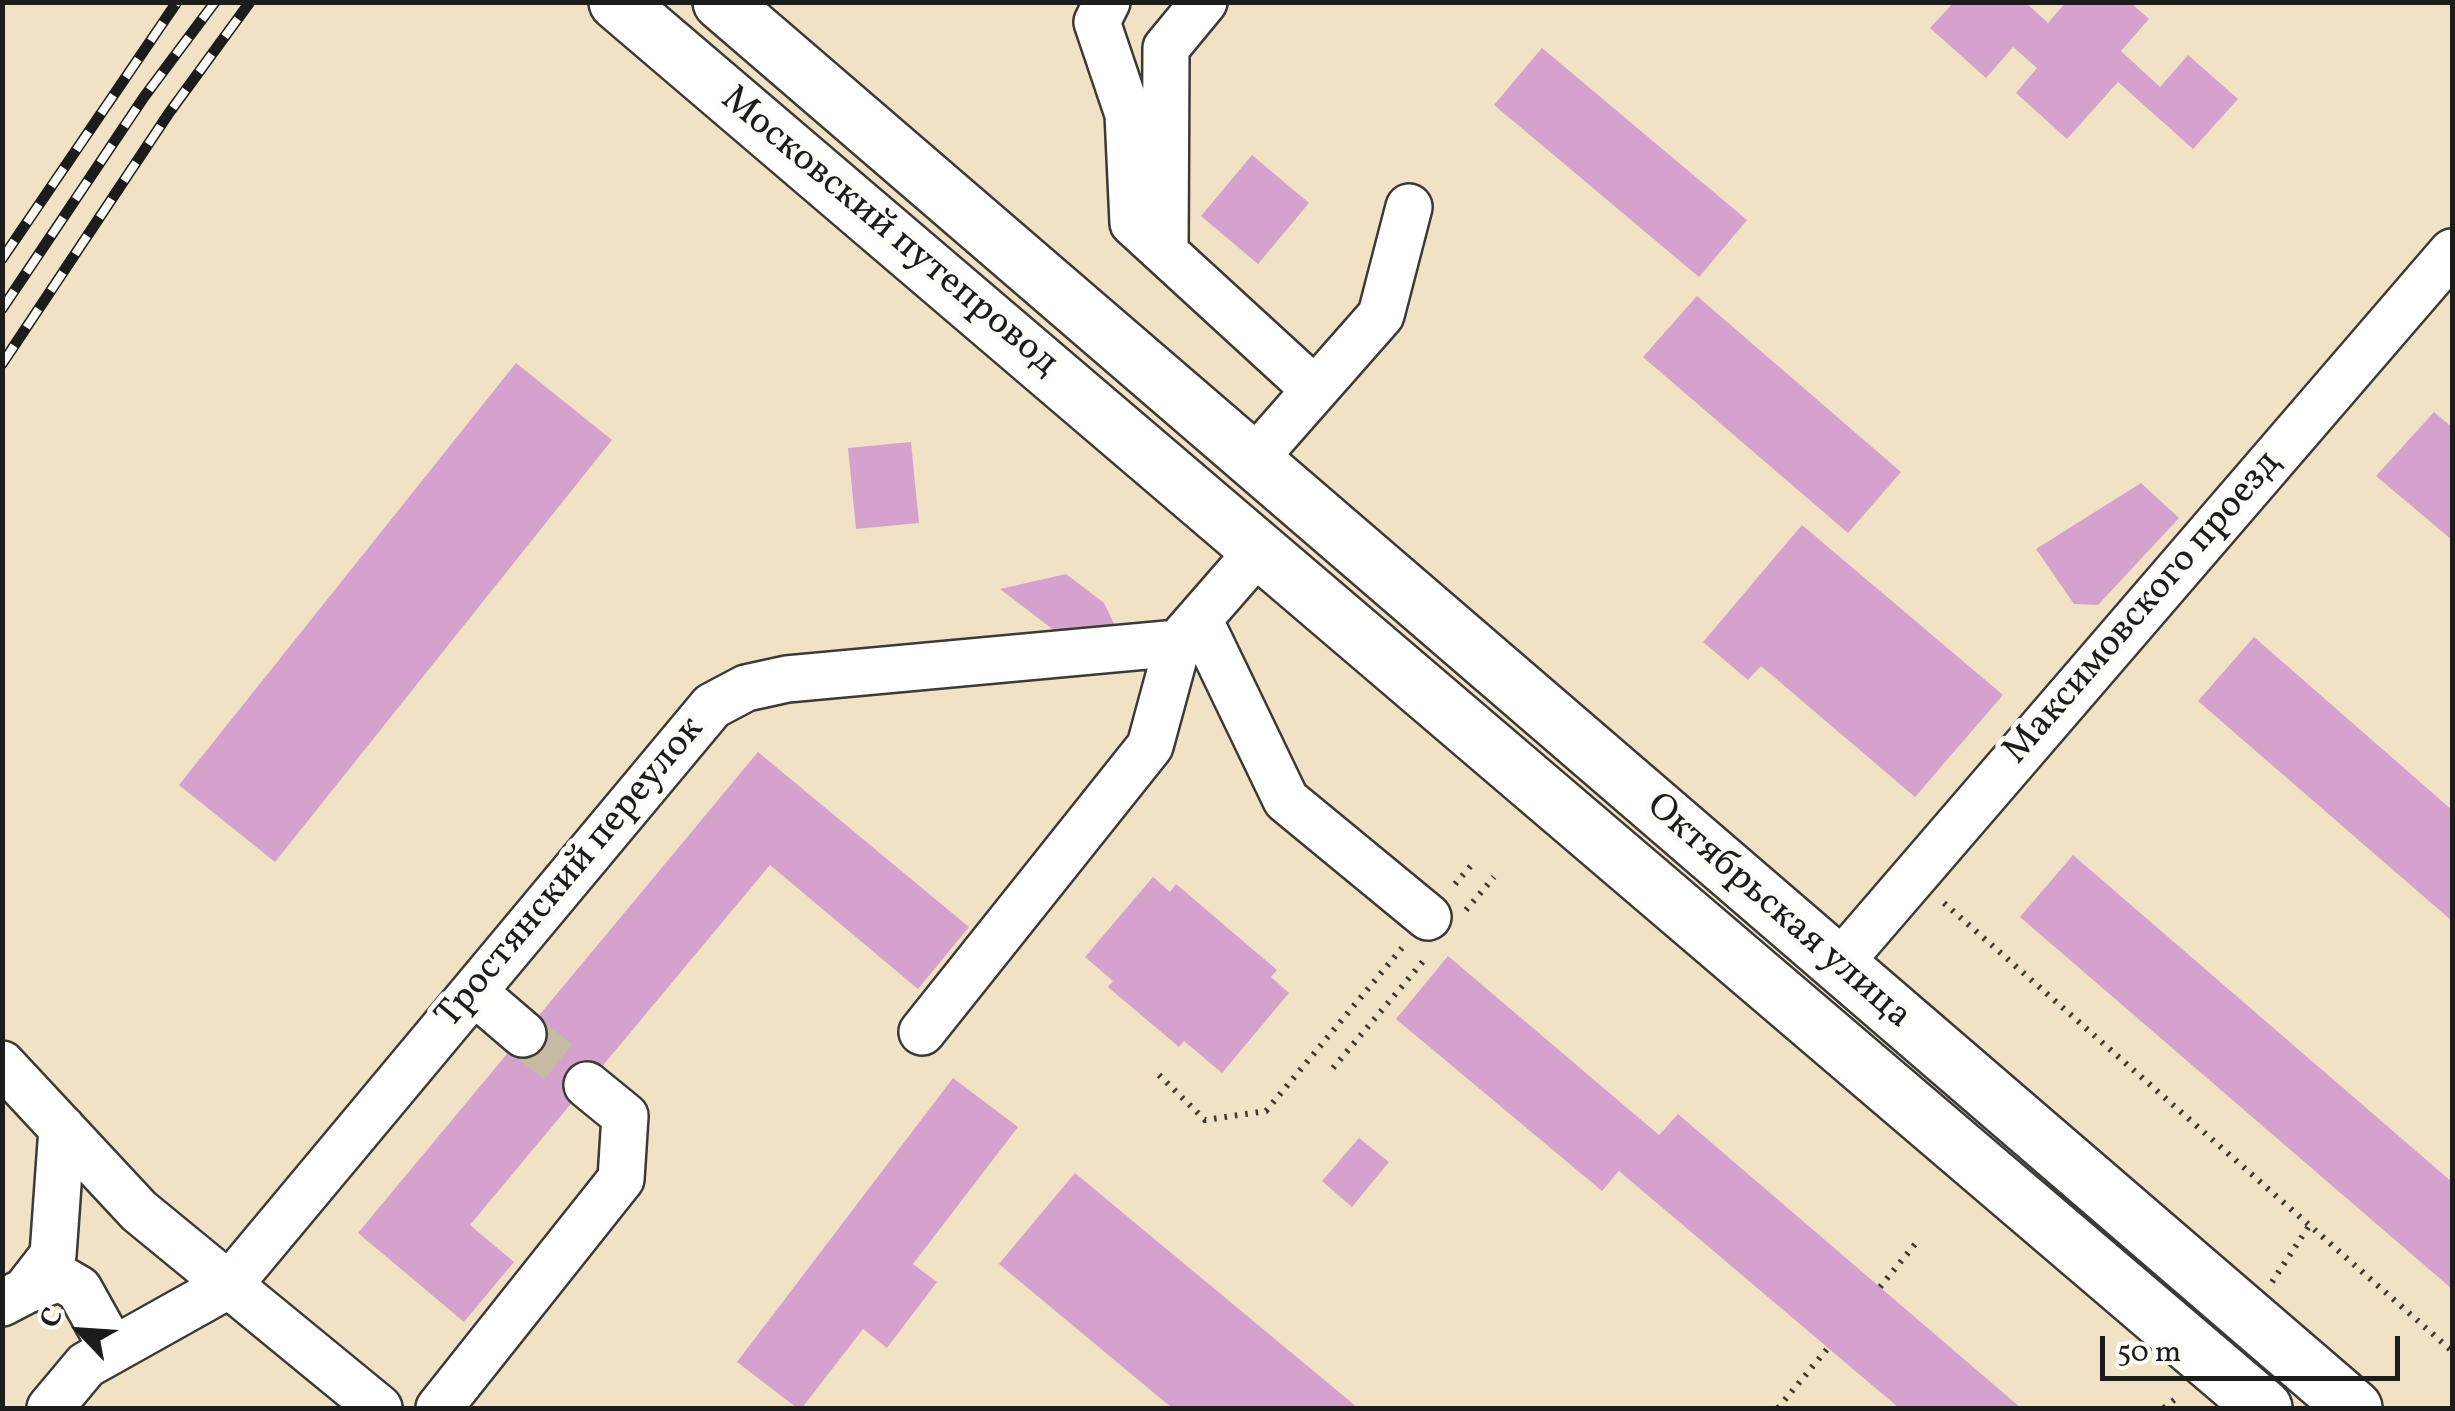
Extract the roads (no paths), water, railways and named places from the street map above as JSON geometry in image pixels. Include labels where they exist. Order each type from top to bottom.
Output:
[{"type":"main road","name":"Московский путепровод","points":[[617,2],[1158,464]]},
{"type":"main road","name":"Московский путепровод","points":[[721,2],[1203,412]]},
{"type":"main road","name":"Октябрьская улица","points":[[1203,412],[2351,1408]]},
{"type":"main road","name":"Октябрьская улица","points":[[1158,464],[2264,1408]]},
{"type":"street","points":[[1107,2],[1097,22],[1128,114],[1133,222],[1315,390]]},
{"type":"street","points":[[1165,251],[1166,48],[1204,2]]},
{"type":"street","points":[[1256,457],[1381,316],[1409,208]]},
{"type":"street","name":"Максимовского проезд","points":[[1837,966],[2452,252]]},
{"type":"street","points":[[922,1032],[1150,746],[1189,631],[1259,550]]},
{"type":"street","points":[[1189,631],[1286,800],[1439,929]]},
{"type":"street","name":"Тростянский переулок","points":[[50,1408],[86,1365],[229,1284],[712,706],[746,688],[787,679],[1189,631]]},
{"type":"street","points":[[474,992],[523,1034]]},
{"type":"street","points":[[2,1064],[139,1211],[379,1408]]},
{"type":"street","points":[[439,1408],[621,1179],[626,1116],[586,1085]]},
{"type":"street","points":[[14,1297],[53,1255],[62,1128]]},
{"type":"street","points":[[14,1297],[60,1278],[79,1289],[112,1350]]},
{"type":"tunnel","points":[[523,1034],[587,1085]]},
{"type":"railway","points":[[2,259],[177,2]]},
{"type":"railway","points":[[2,309],[144,97],[215,2]]},
{"type":"railway","points":[[2,364],[169,113],[250,2]]}]
